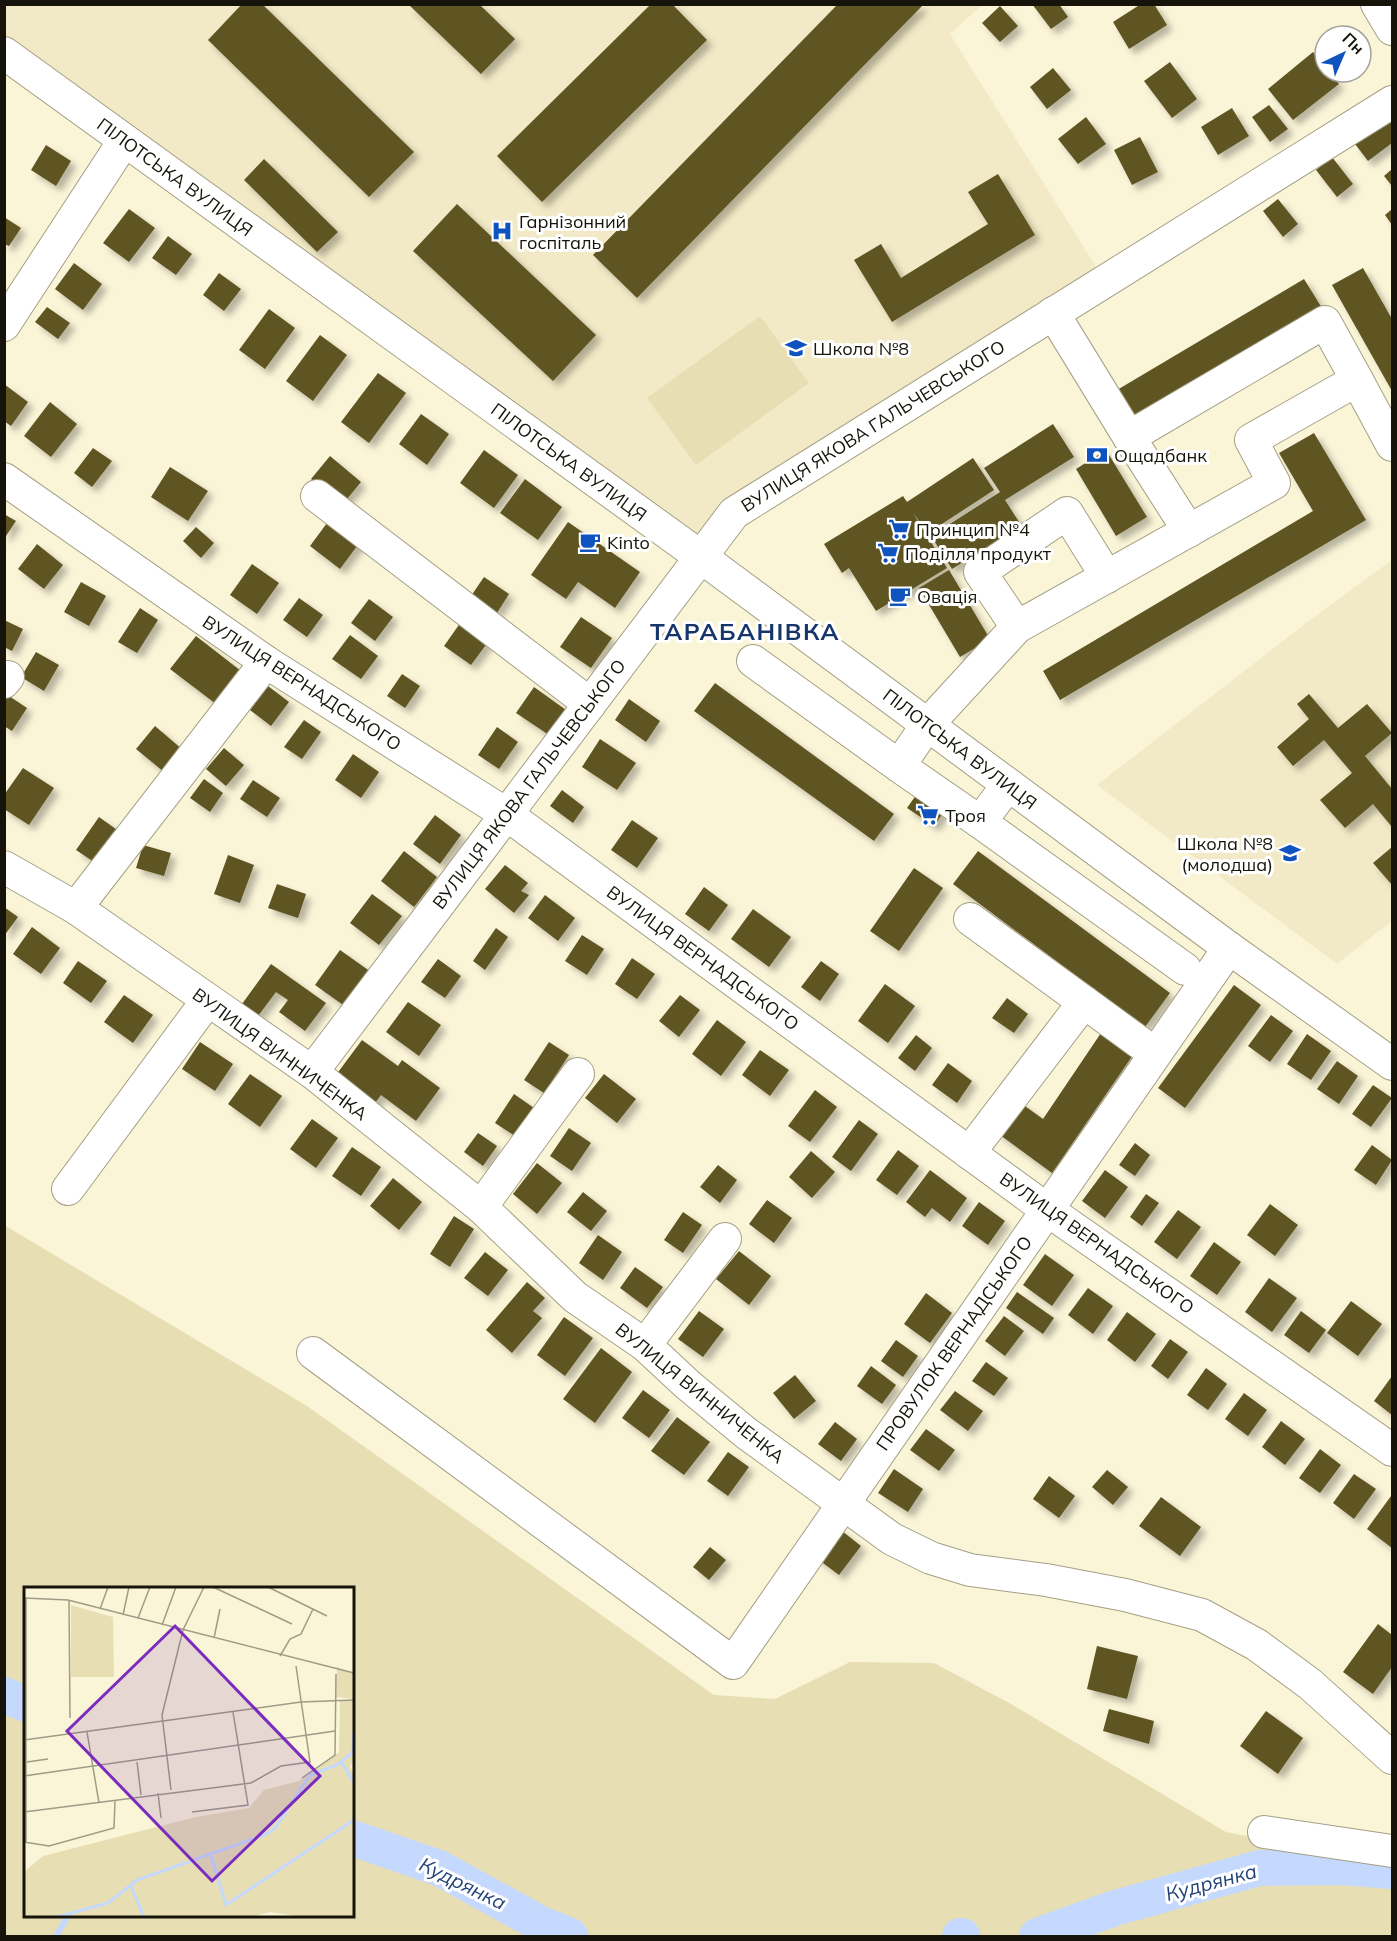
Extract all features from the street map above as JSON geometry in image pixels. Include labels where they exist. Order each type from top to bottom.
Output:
[{"type":"street","points":[[1377,4],[1392,29]]},
{"type":"street","name":"ПІЛОТСЬКА ВУЛИЦЯ","points":[[4,52],[701,557],[1229,948],[1392,1065]]},
{"type":"street","name":"ВУЛИЦЯ ЯКОВА ГАЛЬЧЕВСЬКОГО","points":[[312,1072],[734,513],[1392,102]]},
{"type":"street","points":[[4,325],[124,141]]},
{"type":"street","points":[[1053,314],[1189,531]]},
{"type":"street","points":[[1130,437],[1325,322],[1392,445]]},
{"type":"street","points":[[899,766],[927,725],[1017,627],[1274,483],[1251,440],[1357,380]]},
{"type":"street","name":"ВУЛИЦЯ ВЕРНАДСЬКОГО","points":[[4,479],[266,662],[506,814],[1046,1209],[1392,1450]]},
{"type":"street","points":[[316,496],[590,704]]},
{"type":"street","points":[[1017,627],[980,572],[1067,513],[1107,577]]},
{"type":"street","points":[[753,661],[1185,969]]},
{"type":"street","points":[[76,908],[266,662]]},
{"type":"street","points":[[980,822],[1008,785]]},
{"type":"street","name":"ВУЛИЦЯ ВИННИЧЕНКА","points":[[4,867],[76,908],[312,1072],[481,1207],[576,1297],[645,1345],[687,1385],[746,1433],[892,1539],[930,1558],[970,1570],[1046,1580],[1125,1595],[1202,1615],[1257,1645],[1310,1684],[1392,1758]]},
{"type":"street","points":[[1127,926],[1152,891]]},
{"type":"street","points":[[970,919],[1154,1053]]},
{"type":"street","name":"ПРОВУЛОК ВЕРНАДСЬКОГО","points":[[313,1353],[733,1664],[1154,1053],[1229,948]]},
{"type":"street","points":[[68,1189],[207,1001]]},
{"type":"street","points":[[969,1152],[1084,1002]]},
{"type":"street","points":[[481,1207],[578,1074]]},
{"type":"street","points":[[645,1345],[725,1239]]},
{"type":"street","points":[[1264,1832],[1392,1851]]},
{"type":"shaded area","name":"Гарнізонний госпіталь","points":[[5,4],[982,5],[950,34],[1100,273],[699,544],[5,41]]},
{"type":"shaded area","points":[[760,316],[809,383],[696,465],[647,398]]},
{"type":"shaded area","name":"Школа №8 (молодша)","points":[[1392,560],[1392,921],[1337,964],[1097,785],[1310,620]]},
{"type":"shaded area","points":[[4,1225],[307,1406],[714,1695],[775,1699],[850,1662],[934,1663],[1011,1704],[1226,1832],[1392,1861],[1392,1936],[5,1936]]},
{"type":"building","points":[[242,4],[262,4],[414,152],[369,197],[208,40]]},
{"type":"building","points":[[408,4],[479,4],[515,39],[481,74]]},
{"type":"building","points":[[651,4],[672,4],[707,40],[542,202],[497,156]]},
{"type":"building","points":[[1032,4],[1059,4],[1068,17],[1051,29]]},
{"type":"building","points":[[1141,4],[1154,4],[1167,25],[1129,49],[1113,22]]},
{"type":"building","points":[[837,5],[923,5],[637,298],[593,255]]},
{"type":"building","points":[[1000,6],[1018,26],[1000,42],[982,23]]},
{"type":"building","points":[[1313,52],[1313,84],[1339,84],[1293,120],[1268,89]]},
{"type":"building","points":[[1170,62],[1197,99],[1172,118],[1144,81]]},
{"type":"building","points":[[1053,68],[1071,90],[1047,109],[1030,87]]},
{"type":"building","points":[[1269,105],[1288,129],[1270,142],[1252,117]]},
{"type":"building","points":[[1232,108],[1249,136],[1218,155],[1201,127]]},
{"type":"building","points":[[1392,115],[1392,143],[1368,161],[1355,144]]},
{"type":"building","points":[[1086,117],[1106,144],[1078,164],[1058,139]]},
{"type":"building","points":[[1140,137],[1158,172],[1132,185],[1114,150]]},
{"type":"building","points":[[46,145],[71,161],[56,186],[31,170]]},
{"type":"building","points":[[1332,157],[1353,184],[1337,197],[1316,170]]},
{"type":"building","points":[[264,159],[338,232],[317,252],[244,180]]},
{"type":"building","points":[[1392,169],[1392,186],[1384,176]]},
{"type":"building","points":[[998,174],[1035,235],[892,322],[854,260],[881,244],[901,278],[988,224],[968,192]]},
{"type":"building","points":[[1278,199],[1298,224],[1283,237],[1263,211]]},
{"type":"building","points":[[457,204],[596,335],[553,381],[413,251]]},
{"type":"building","points":[[129,209],[155,228],[129,262],[103,243]]},
{"type":"building","points":[[1392,209],[1392,225],[1385,215]]},
{"type":"building","points":[[4,217],[21,228],[9,246],[4,244]]},
{"type":"building","points":[[168,236],[192,254],[176,275],[152,258]]},
{"type":"building","points":[[74,263],[102,284],[83,310],[55,289]]},
{"type":"building","points":[[1363,268],[1392,319],[1392,391],[1332,285]]},
{"type":"building","points":[[219,273],[241,289],[224,311],[203,295]]},
{"type":"building","points":[[1304,279],[1322,308],[1134,419],[1117,390]]},
{"type":"building","points":[[47,307],[70,323],[58,339],[35,322]]},
{"type":"building","points":[[269,309],[295,328],[265,369],[239,350]]},
{"type":"building","points":[[320,335],[347,355],[313,401],[286,381]]},
{"type":"building","points":[[378,373],[406,393],[369,443],[341,422]]},
{"type":"building","points":[[4,384],[28,402],[11,426],[4,421]]},
{"type":"building","points":[[50,402],[77,424],[51,457],[24,436]]},
{"type":"building","points":[[421,414],[449,434],[427,465],[399,444]]},
{"type":"building","points":[[1053,424],[1074,457],[1005,500],[1021,525],[952,569],[931,536],[1000,492],[984,468]]},
{"type":"building","points":[[1314,433],[1366,520],[1060,700],[1043,671],[1313,511],[1279,453]]},
{"type":"building","points":[[93,448],[112,461],[92,487],[74,473]]},
{"type":"building","points":[[484,450],[518,475],[494,508],[460,483]]},
{"type":"building","points":[[1106,450],[1147,517],[1116,536],[1076,469]]},
{"type":"building","points":[[330,456],[361,482],[342,505],[311,479]]},
{"type":"building","points":[[973,458],[994,490],[928,533],[913,513],[947,568],[876,611],[849,568],[842,573],[824,544],[903,496],[907,502]]},
{"type":"building","points":[[170,467],[208,491],[188,521],[151,497]]},
{"type":"building","points":[[525,479],[562,507],[538,540],[500,513]]},
{"type":"building","points":[[4,514],[16,521],[4,539]]},
{"type":"building","points":[[330,519],[360,542],[340,569],[310,546]]},
{"type":"building","points":[[568,522],[640,572],[615,608],[578,582],[566,599],[531,575]]},
{"type":"building","points":[[196,527],[214,543],[201,558],[183,541]]},
{"type":"building","points":[[37,544],[63,565],[44,589],[18,569]]},
{"type":"building","points":[[252,564],[279,583],[257,614],[230,595]]},
{"type":"building","points":[[949,570],[990,639],[960,657],[919,588]]},
{"type":"building","points":[[484,577],[509,594],[497,613],[471,596]]},
{"type":"building","points":[[81,582],[106,596],[89,626],[64,612]]},
{"type":"building","points":[[299,598],[323,615],[307,637],[283,620]]},
{"type":"building","points":[[369,599],[393,617],[375,641],[351,623]]},
{"type":"building","points":[[140,608],[158,620],[137,653],[118,642]]},
{"type":"building","points":[[581,617],[612,638],[591,668],[560,647]]},
{"type":"building","points":[[4,620],[23,629],[12,651],[4,647]]},
{"type":"building","points":[[461,622],[488,642],[471,665],[444,646]]},
{"type":"building","points":[[350,635],[378,656],[361,679],[332,659]]},
{"type":"building","points":[[196,636],[241,671],[216,704],[170,669]]},
{"type":"building","points":[[36,652],[59,665],[44,691],[21,677]]},
{"type":"building","points":[[402,674],[420,686],[405,708],[387,696]]},
{"type":"building","points":[[715,683],[894,814],[874,841],[694,711]]},
{"type":"building","points":[[268,686],[289,702],[271,726],[250,710]]},
{"type":"building","points":[[534,687],[566,710],[549,735],[516,713]]},
{"type":"building","points":[[6,694],[27,708],[12,731],[4,726]]},
{"type":"building","points":[[1309,694],[1338,728],[1367,704],[1392,733],[1365,756],[1392,789],[1392,827],[1373,804],[1345,828],[1320,800],[1352,773],[1324,740],[1293,766],[1277,747],[1309,719],[1297,704]]},
{"type":"building","points":[[629,699],[660,721],[646,742],[615,720]]},
{"type":"building","points":[[304,720],[321,732],[302,759],[284,747]]},
{"type":"building","points":[[155,726],[183,750],[164,772],[136,749]]},
{"type":"building","points":[[497,727],[518,742],[499,769],[478,755]]},
{"type":"building","points":[[600,739],[636,763],[617,790],[582,767]]},
{"type":"building","points":[[224,748],[244,765],[226,786],[206,769]]},
{"type":"building","points":[[353,754],[379,772],[361,798],[335,780]]},
{"type":"building","points":[[23,768],[54,788],[29,825],[4,809],[4,795]]},
{"type":"building","points":[[204,779],[223,793],[210,812],[190,798]]},
{"type":"building","points":[[253,780],[280,798],[267,817],[240,799]]},
{"type":"building","points":[[562,790],[584,807],[573,823],[550,806]]},
{"type":"building","points":[[919,791],[945,810],[934,826],[907,808]]},
{"type":"building","points":[[435,815],[461,835],[440,864],[413,844]]},
{"type":"building","points":[[99,817],[120,832],[97,864],[76,850]]},
{"type":"building","points":[[632,820],[658,838],[637,868],[611,850]]},
{"type":"building","points":[[143,845],[171,853],[164,876],[136,868]]},
{"type":"building","points":[[1392,847],[1392,885],[1373,863]]},
{"type":"building","points":[[404,851],[437,877],[414,907],[381,881]]},
{"type":"building","points":[[978,851],[1170,993],[1145,1027],[953,884]]},
{"type":"building","points":[[228,855],[254,865],[240,903],[214,894]]},
{"type":"building","points":[[505,865],[528,883],[521,891],[529,895],[514,913],[485,889]]},
{"type":"building","points":[[914,868],[943,888],[899,951],[870,931]]},
{"type":"building","points":[[277,884],[306,894],[298,918],[268,908]]},
{"type":"building","points":[[704,887],[728,905],[709,931],[685,914]]},
{"type":"building","points":[[372,894],[402,916],[379,945],[350,923]]},
{"type":"building","points":[[545,895],[575,918],[558,941],[528,918]]},
{"type":"building","points":[[4,907],[18,917],[4,936]]},
{"type":"building","points":[[753,909],[791,937],[769,967],[731,939]]},
{"type":"building","points":[[32,927],[60,948],[41,974],[13,954]]},
{"type":"building","points":[[496,928],[508,937],[485,970],[473,961]]},
{"type":"building","points":[[582,935],[604,949],[587,975],[565,961]]},
{"type":"building","points":[[340,950],[371,972],[346,1007],[315,985]]},
{"type":"building","points":[[632,958],[655,974],[637,999],[615,984]]},
{"type":"building","points":[[438,959],[461,976],[445,998],[421,982]]},
{"type":"building","points":[[78,961],[107,981],[91,1003],[63,983]]},
{"type":"building","points":[[821,961],[839,974],[820,1001],[801,987]]},
{"type":"building","points":[[271,964],[326,1003],[305,1031],[279,1012],[288,1000],[276,992],[258,1016],[242,1004]]},
{"type":"building","points":[[885,984],[915,1006],[888,1043],[858,1021]]},
{"type":"building","points":[[1234,985],[1261,1005],[1185,1108],[1158,1088]]},
{"type":"building","points":[[124,995],[153,1015],[133,1043],[104,1022]]},
{"type":"building","points":[[680,995],[700,1010],[679,1037],[659,1021]]},
{"type":"building","points":[[1007,998],[1028,1014],[1014,1033],[992,1018]]},
{"type":"building","points":[[408,1002],[441,1025],[419,1056],[386,1032]]},
{"type":"building","points":[[1271,1015],[1293,1031],[1270,1062],[1248,1046]]},
{"type":"building","points":[[717,1020],[746,1042],[721,1076],[692,1054]]},
{"type":"building","points":[[1103,1030],[1135,1052],[1052,1173],[996,1132],[1018,1101],[1043,1119]]},
{"type":"building","points":[[1307,1034],[1331,1051],[1311,1080],[1287,1064]]},
{"type":"building","points":[[916,1035],[932,1048],[915,1071],[898,1058]]},
{"type":"building","points":[[362,1040],[398,1066],[402,1060],[440,1088],[416,1121],[381,1095],[372,1107],[333,1079]]},
{"type":"building","points":[[200,1042],[233,1064],[215,1091],[182,1069]]},
{"type":"building","points":[[549,1042],[569,1055],[544,1093],[524,1080]]},
{"type":"building","points":[[760,1050],[789,1070],[770,1096],[742,1075]]},
{"type":"building","points":[[1337,1061],[1358,1076],[1339,1104],[1317,1089]]},
{"type":"building","points":[[948,1063],[972,1081],[957,1103],[932,1085]]},
{"type":"building","points":[[250,1074],[282,1096],[260,1127],[228,1104]]},
{"type":"building","points":[[604,1074],[636,1099],[617,1123],[585,1098]]},
{"type":"building","points":[[1373,1085],[1392,1098],[1371,1127],[1352,1114]]},
{"type":"building","points":[[815,1090],[837,1107],[810,1142],[788,1126]]},
{"type":"building","points":[[514,1094],[534,1108],[515,1136],[495,1123]]},
{"type":"building","points":[[312,1119],[338,1138],[316,1168],[290,1149]]},
{"type":"building","points":[[859,1120],[878,1134],[851,1171],[832,1157]]},
{"type":"building","points":[[569,1128],[591,1143],[572,1171],[550,1156]]},
{"type":"building","points":[[478,1133],[497,1146],[483,1166],[464,1152]]},
{"type":"building","points":[[1135,1143],[1150,1155],[1135,1176],[1119,1165]]},
{"type":"building","points":[[1372,1145],[1392,1160],[1376,1185],[1354,1170]]},
{"type":"building","points":[[352,1147],[381,1167],[361,1196],[332,1176]]},
{"type":"building","points":[[898,1150],[919,1166],[897,1195],[876,1180]]},
{"type":"building","points":[[811,1151],[835,1172],[812,1198],[789,1177]]},
{"type":"building","points":[[537,1163],[562,1183],[537,1214],[513,1194]]},
{"type":"building","points":[[718,1165],[737,1180],[720,1203],[700,1187]]},
{"type":"building","points":[[930,1170],[967,1198],[950,1222],[932,1208],[925,1217],[906,1202]]},
{"type":"building","points":[[1105,1170],[1128,1187],[1105,1218],[1082,1201]]},
{"type":"building","points":[[393,1178],[422,1202],[399,1230],[370,1206]]},
{"type":"building","points":[[583,1192],[607,1211],[591,1231],[567,1212]]},
{"type":"building","points":[[1146,1194],[1159,1203],[1142,1226],[1130,1217]]},
{"type":"building","points":[[767,1200],[792,1218],[774,1243],[749,1224]]},
{"type":"building","points":[[979,1202],[1005,1221],[988,1245],[962,1226]]},
{"type":"building","points":[[1270,1204],[1298,1225],[1275,1256],[1247,1235]]},
{"type":"building","points":[[1178,1210],[1201,1227],[1177,1259],[1154,1242]]},
{"type":"building","points":[[683,1212],[702,1225],[683,1253],[664,1240]]},
{"type":"building","points":[[454,1216],[474,1229],[450,1267],[430,1254]]},
{"type":"building","points":[[598,1235],[622,1252],[603,1280],[579,1263]]},
{"type":"building","points":[[1214,1242],[1241,1262],[1217,1295],[1190,1276]]},
{"type":"building","points":[[739,1251],[771,1276],[749,1305],[716,1279]]},
{"type":"building","points":[[485,1252],[508,1270],[488,1296],[464,1278]]},
{"type":"building","points":[[1045,1254],[1074,1275],[1052,1306],[1023,1285]]},
{"type":"building","points":[[635,1267],[663,1287],[647,1308],[620,1288]]},
{"type":"building","points":[[1269,1278],[1297,1298],[1272,1332],[1245,1312]]},
{"type":"building","points":[[527,1282],[545,1298],[533,1311],[542,1318],[512,1353],[486,1330]]},
{"type":"building","points":[[1088,1288],[1113,1306],[1093,1334],[1068,1315]]},
{"type":"building","points":[[1017,1292],[1054,1318],[1043,1334],[1006,1308]]},
{"type":"building","points":[[926,1293],[952,1313],[930,1343],[904,1324]]},
{"type":"building","points":[[1351,1301],[1382,1324],[1358,1356],[1327,1333]]},
{"type":"building","points":[[699,1311],[724,1329],[703,1357],[678,1339]]},
{"type":"building","points":[[1301,1311],[1326,1330],[1309,1353],[1284,1335]]},
{"type":"building","points":[[1127,1312],[1156,1334],[1135,1362],[1107,1340]]},
{"type":"building","points":[[1004,1316],[1024,1331],[1005,1356],[985,1341]]},
{"type":"building","points":[[564,1317],[593,1338],[565,1376],[537,1355]]},
{"type":"building","points":[[1170,1339],[1188,1352],[1168,1379],[1151,1366]]},
{"type":"building","points":[[896,1340],[918,1356],[903,1377],[881,1361]]},
{"type":"building","points":[[601,1348],[632,1372],[595,1423],[563,1399]]},
{"type":"building","points":[[986,1362],[1008,1378],[994,1396],[972,1381]]},
{"type":"building","points":[[871,1366],[896,1385],[882,1404],[857,1386]]},
{"type":"building","points":[[1206,1368],[1227,1384],[1208,1410],[1187,1395]]},
{"type":"building","points":[[795,1375],[816,1401],[794,1419],[773,1393]]},
{"type":"building","points":[[1392,1376],[1392,1415],[1374,1401]]},
{"type":"building","points":[[643,1390],[670,1410],[649,1438],[622,1418]]},
{"type":"building","points":[[955,1391],[983,1411],[968,1431],[940,1410]]},
{"type":"building","points":[[1244,1393],[1267,1410],[1248,1436],[1225,1419]]},
{"type":"building","points":[[677,1417],[710,1442],[684,1475],[651,1451]]},
{"type":"building","points":[[1281,1421],[1305,1439],[1285,1465],[1262,1447]]},
{"type":"building","points":[[835,1422],[857,1439],[841,1461],[818,1444]]},
{"type":"building","points":[[926,1429],[955,1450],[939,1471],[910,1450]]},
{"type":"building","points":[[1320,1449],[1341,1465],[1320,1493],[1299,1478]]},
{"type":"building","points":[[728,1452],[749,1467],[728,1496],[707,1481]]},
{"type":"building","points":[[894,1469],[923,1489],[908,1512],[878,1493]]},
{"type":"building","points":[[1107,1470],[1128,1487],[1113,1505],[1092,1487]]},
{"type":"building","points":[[1354,1474],[1376,1489],[1354,1519],[1333,1503]]},
{"type":"building","points":[[1049,1476],[1075,1496],[1059,1518],[1033,1499]]},
{"type":"building","points":[[1161,1497],[1201,1527],[1180,1556],[1139,1526]]},
{"type":"building","points":[[1392,1497],[1392,1548],[1367,1529]]},
{"type":"building","points":[[837,1527],[861,1546],[839,1575],[815,1557]]},
{"type":"building","points":[[710,1547],[726,1560],[709,1580],[693,1567]]},
{"type":"building","points":[[1378,1624],[1392,1635],[1392,1667],[1373,1694],[1343,1672]]},
{"type":"building","points":[[1097,1646],[1138,1656],[1127,1699],[1087,1689]]},
{"type":"building","points":[[1109,1709],[1154,1721],[1149,1744],[1103,1731]]},
{"type":"building","points":[[1266,1711],[1303,1738],[1278,1774],[1240,1746]]},
{"type":"waterway","name":"Кудрянка","points":[[4,1695],[24,1703]]},
{"type":"waterway","name":"Кудрянка","points":[[354,1839],[439,1868],[541,1924],[570,1936]]},
{"type":"waterway","name":"Кудрянка","points":[[1037,1936],[1115,1908],[1259,1868],[1341,1867],[1392,1871]]},
{"type":"waterway","points":[[56,1936],[67,1917]]},
{"type":"place","name":"Гарнізонний госпіталь","points":[[502,231]]},
{"type":"place","name":"Школа №8","points":[[796,348]]},
{"type":"place","name":"Ощадбанк","points":[[1097,455]]},
{"type":"place","name":"Принцип №4","points":[[899,529]]},
{"type":"place","name":"Kinto","points":[[590,542]]},
{"type":"place","name":"Поділля продукт","points":[[888,553]]},
{"type":"place","name":"Овація","points":[[900,596]]},
{"type":"place","name":"Троя","points":[[928,815]]},
{"type":"place","name":"Школа №8 (молодша)","points":[[1290,853]]},
{"type":"district","name":"ТАРАБАНІВКА","points":[[745,631]]}]
